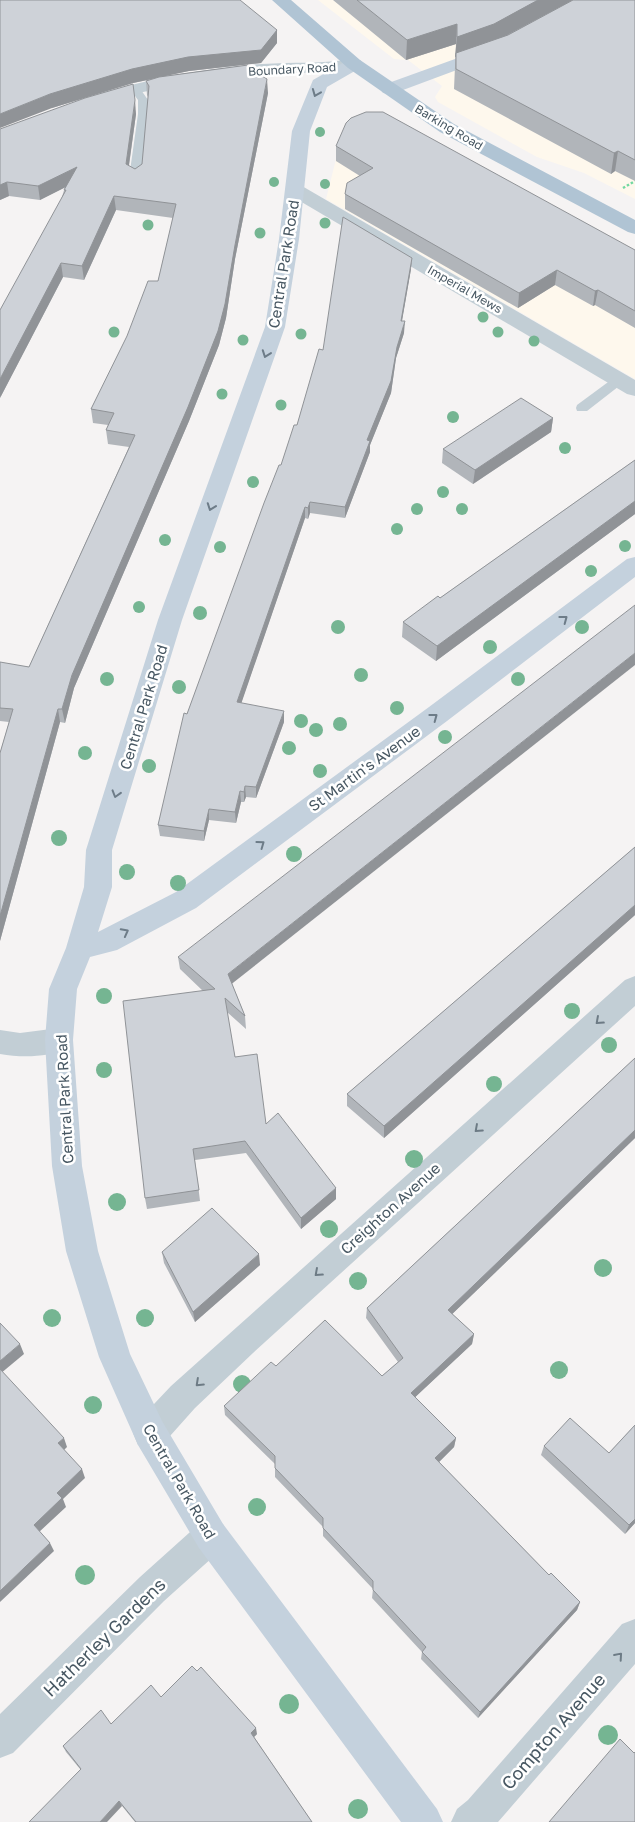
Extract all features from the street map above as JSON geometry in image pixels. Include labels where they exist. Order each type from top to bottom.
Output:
[{"type":"main road","name":"Barking Road","points":[[281,0],[354,64],[447,128],[635,228]]},
{"type":"main road","points":[[389,89],[508,44]]},
{"type":"main road","name":"Central Park Road","points":[[354,64],[319,84],[301,131],[295,190],[275,327],[170,620],[99,850],[98,887],[80,948],[63,989],[59,1040],[67,1166],[82,1251],[115,1357],[150,1433],[211,1536],[424,1822]]},
{"type":"main road","name":"St Martin's Avenue","points":[[80,948],[107,942],[186,900],[430,720],[635,565]]},
{"type":"street","name":"Boundary Road","points":[[82,105],[135,88],[218,73],[263,69],[320,69],[354,64]]},
{"type":"street","name":"Imperial Mews","points":[[295,190],[627,384]]},
{"type":"street","name":"Creighton Avenue","points":[[150,1433],[183,1397],[242,1342],[635,988]]},
{"type":"street","points":[[0,1042],[20,1044],[59,1040]]},
{"type":"street","name":"Hatherley Gardens","points":[[0,1740],[152,1589],[211,1536]]},
{"type":"street","name":"Compton Avenue","points":[[470,1822],[481,1813],[635,1637]]},
{"type":"lane","points":[[135,88],[143,100],[144,114],[135,178]]},
{"type":"lane","points":[[582,408],[627,384]]},
{"type":"shaded area","points":[[318,0],[507,0],[635,17],[635,199],[584,173],[537,157],[438,102],[435,97],[442,86],[408,60],[394,59]]},
{"type":"shaded area","points":[[339,147],[635,264],[635,379],[326,199]]},
{"type":"building","points":[[0,0],[240,0],[277,30],[261,50],[188,57],[132,69],[50,94],[0,114]]},
{"type":"building","points":[[357,0],[538,0],[494,24],[457,37],[457,24],[407,40]]},
{"type":"building","points":[[573,0],[635,0],[635,160],[618,151],[614,153],[456,69],[456,53],[508,35]]},
{"type":"building","points":[[248,65],[247,67],[267,79],[225,304],[218,331],[188,407],[72,675],[62,709],[58,709],[0,916],[0,753],[13,709],[0,708],[0,662],[29,667],[135,435],[106,430],[114,413],[91,409],[127,336],[148,281],[158,281],[176,204],[114,196],[82,266],[61,263],[0,379],[0,310],[77,167],[38,186],[7,182],[0,185],[0,129],[85,98],[133,84],[135,100],[126,164],[135,169],[142,164],[149,86],[146,81],[159,77]]},
{"type":"building","points":[[366,112],[383,112],[635,250],[635,311],[557,270],[519,293],[345,194],[347,183],[373,168],[336,146],[346,123],[351,118]]},
{"type":"building","points":[[343,217],[412,258],[401,321],[405,321],[397,347],[391,381],[367,440],[370,441],[345,507],[310,502],[308,508],[305,507],[237,702],[284,711],[256,787],[245,786],[244,792],[240,791],[235,812],[209,809],[204,831],[158,825],[184,713],[187,714],[264,503],[279,465],[281,465],[294,425],[297,425],[319,349],[323,350]]},
{"type":"building","points":[[521,398],[553,418],[475,470],[443,449]]},
{"type":"building","points":[[635,460],[635,501],[437,646],[403,622],[438,596],[440,598]]},
{"type":"building","points":[[635,605],[635,653],[228,974],[245,1016],[225,998],[235,1057],[257,1054],[266,1124],[278,1113],[336,1188],[301,1218],[245,1141],[193,1149],[199,1190],[145,1198],[123,1001],[215,989],[178,957]]},
{"type":"building","points":[[635,847],[635,905],[384,1126],[347,1094]]},
{"type":"building","points":[[635,1058],[635,1130],[448,1310],[474,1334],[411,1393],[456,1438],[435,1458],[549,1575],[551,1573],[580,1602],[480,1712],[422,1652],[426,1647],[373,1590],[373,1581],[323,1528],[323,1518],[275,1468],[275,1456],[224,1406],[271,1362],[276,1366],[325,1320],[382,1376],[403,1358],[367,1308]]},
{"type":"building","points":[[212,1208],[259,1254],[193,1312],[162,1252]]},
{"type":"building","points":[[0,1323],[20,1344],[0,1361]]},
{"type":"building","points":[[0,1369],[64,1438],[58,1443],[82,1469],[57,1493],[62,1498],[34,1525],[50,1543],[0,1591]]},
{"type":"building","points":[[570,1418],[609,1453],[635,1425],[635,1519],[629,1525],[544,1446]]},
{"type":"building","points":[[192,1666],[197,1671],[201,1667],[256,1728],[251,1733],[312,1822],[136,1822],[119,1801],[100,1822],[29,1822],[81,1769],[63,1746],[101,1710],[111,1724],[151,1685],[161,1697]]},
{"type":"building","points":[[620,1739],[635,1752],[635,1822],[549,1822]]}]
